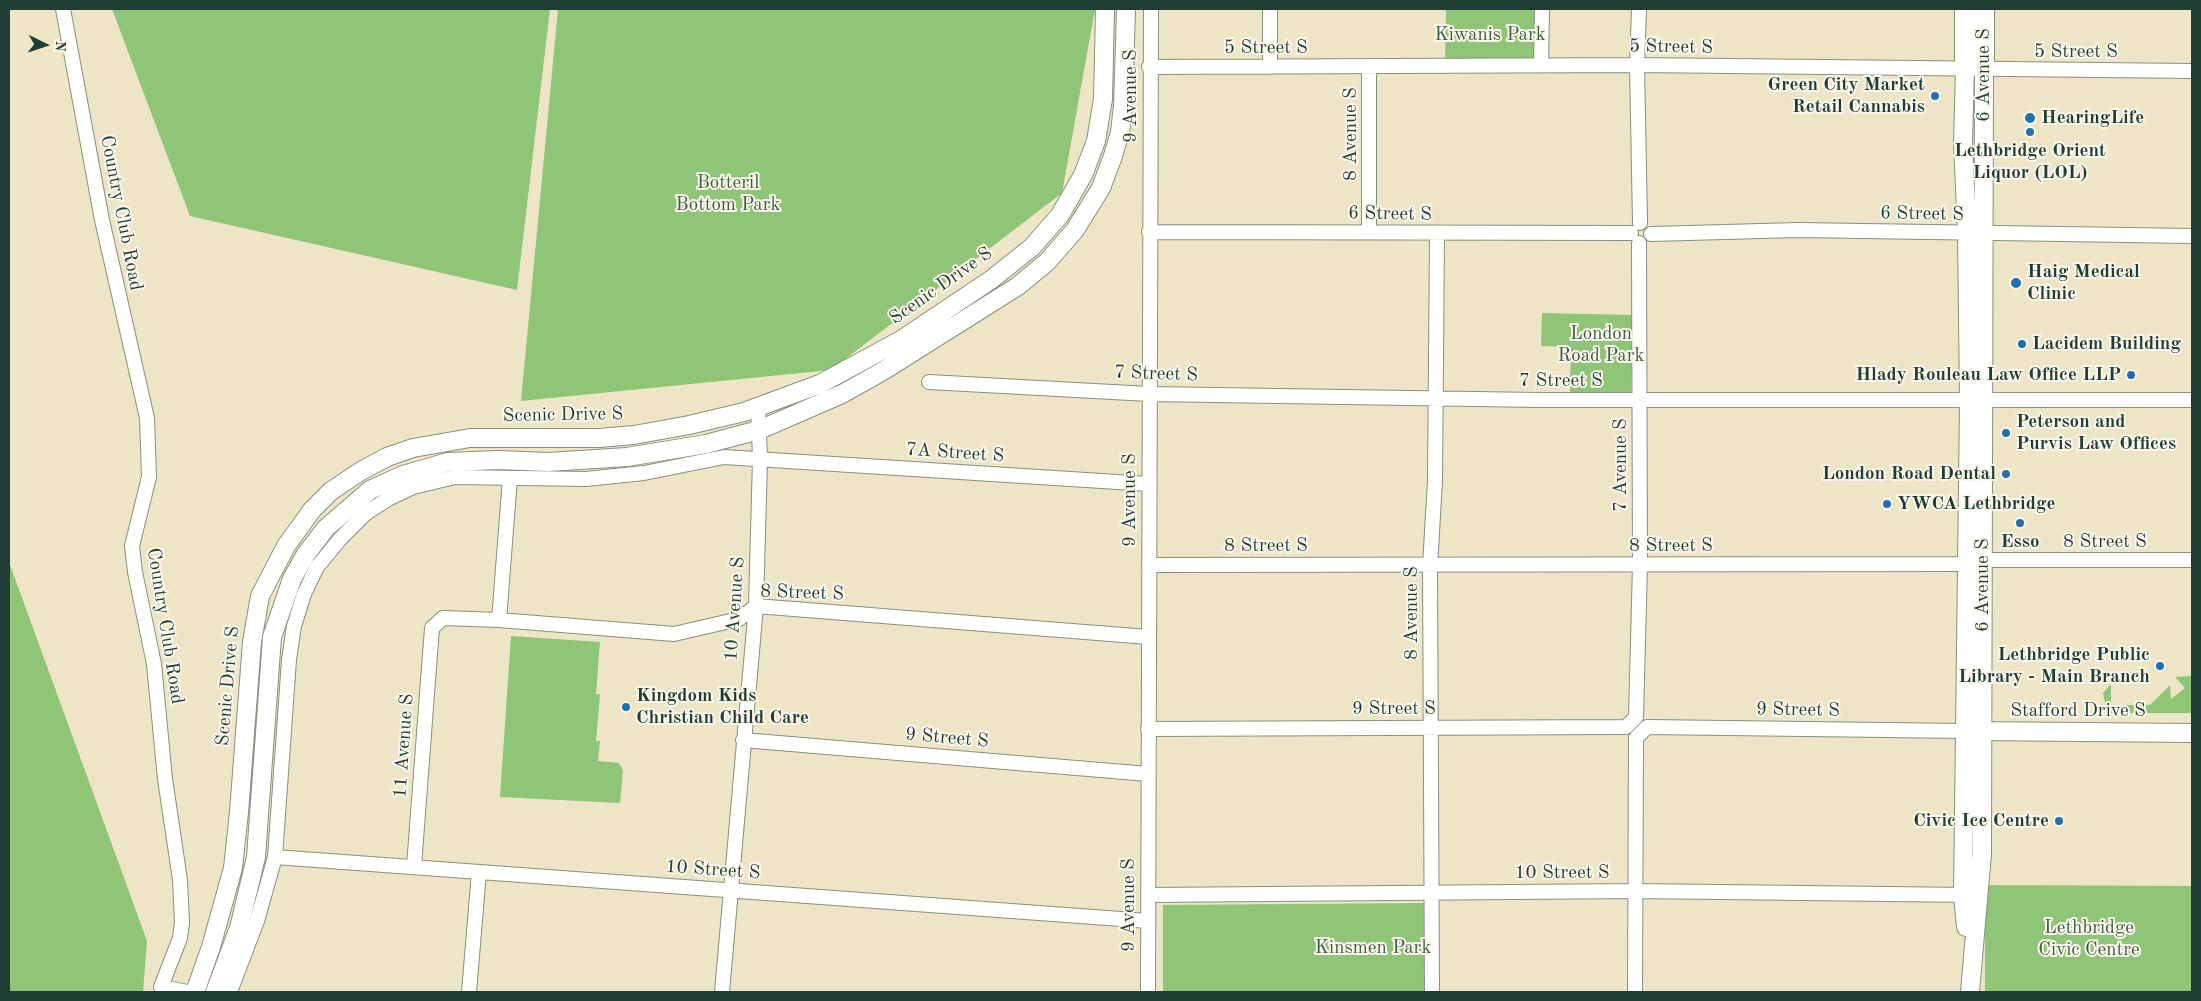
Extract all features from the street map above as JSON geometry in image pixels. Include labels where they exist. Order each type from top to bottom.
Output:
[{"type":"highway","name":"6 Avenue S","points":[[1966,9],[1974,69]]},
{"type":"highway","name":"6 Avenue S","points":[[1974,69],[1984,9]]},
{"type":"main road","name":"Scenic Drive S","points":[[195,992],[211,947],[233,868],[252,642],[260,596],[286,546],[312,510],[331,491],[361,471],[387,457],[439,442],[470,438],[556,439],[634,435],[697,424],[758,406],[820,384],[901,340],[992,279],[1032,247],[1060,215],[1084,175],[1096,141],[1104,91],[1105,9]]},
{"type":"main road","name":"Scenic Drive S","points":[[215,992],[239,928],[256,857],[272,637],[292,579],[306,554],[326,528],[370,490],[403,475],[448,462],[498,460],[548,462],[627,457],[706,444],[759,430],[842,394],[883,372],[1018,286],[1047,262],[1075,230],[1101,188],[1120,132],[1125,67],[1126,9]]},
{"type":"main road","name":"6 Avenue S","points":[[1970,895],[1982,854],[1983,731],[1975,562],[1975,234],[1963,143],[1974,69]]},
{"type":"main road","name":"6 Avenue S","points":[[1970,986],[1970,895],[1964,731],[1975,562]]},
{"type":"main road","name":"Stafford Drive S","points":[[1964,731],[2192,733]]},
{"type":"street","name":"Country Club Road","points":[[63,9],[102,220],[147,418],[149,477],[132,546],[135,572],[154,664],[165,779],[180,880],[182,923],[180,938],[161,987],[188,992]]},
{"type":"street","name":"9 Avenue S","points":[[1148,992],[1149,67],[1151,9]]},
{"type":"street","points":[[1270,9],[1270,67]]},
{"type":"street","points":[[1541,65],[1542,9]]},
{"type":"street","name":"7 Avenue S","points":[[1636,717],[1640,565],[1637,233],[1639,9]]},
{"type":"street","name":"5 Street S","points":[[1149,67],[1637,65],[2192,71]]},
{"type":"street","name":"8 Avenue S","points":[[1369,66],[1369,232]]},
{"type":"street","name":"6 Street S","points":[[1149,232],[1637,233],[1648,240],[1651,234],[1798,230],[2192,236]]},
{"type":"street","name":"8 Avenue S","points":[[1432,992],[1430,566],[1435,481],[1437,234]]},
{"type":"street","name":"7 Street S","points":[[929,382],[1149,394],[1436,398],[2192,400]]},
{"type":"street","name":"10 Avenue S","points":[[722,992],[742,740],[756,606],[760,459],[758,406]]},
{"type":"street","points":[[230,992],[257,921],[275,857],[289,660],[294,626],[304,594],[317,567],[340,539],[366,513],[388,499],[412,488],[454,477],[586,479],[644,473],[724,457],[760,459]]},
{"type":"street","name":"7A Street S","points":[[760,459],[1148,484]]},
{"type":"street","points":[[499,620],[510,478]]},
{"type":"street","name":"8 Street S","points":[[1148,565],[1640,565],[2192,560]]},
{"type":"street","name":"8 Street S","points":[[432,628],[440,620],[449,617],[674,634],[739,619],[756,606],[1148,637]]},
{"type":"street","name":"11 Avenue S","points":[[414,866],[432,628]]},
{"type":"street","name":"9 Street S","points":[[1148,729],[1626,727],[1636,717]]},
{"type":"street","name":"9 Street S","points":[[1635,891],[1636,738],[1647,727],[1964,731]]},
{"type":"street","name":"9 Street S","points":[[742,740],[1148,774]]},
{"type":"street","name":"10 Street S","points":[[275,857],[1148,921]]},
{"type":"street","points":[[469,992],[479,872]]},
{"type":"street","points":[[1635,891],[1635,992]]},
{"type":"street","name":"10 Street S","points":[[1148,895],[1635,891],[1970,895]]},
{"type":"green space","points":[[112,9],[550,9],[517,290],[190,216]]},
{"type":"green space","name":"Botteril Bottom Park","points":[[558,9],[1095,9],[1062,193],[831,370],[521,401]]},
{"type":"green space","name":"Kiwanis Park","points":[[1446,9],[1534,9],[1534,61],[1445,62]]},
{"type":"green space","name":"London Road Park","points":[[1542,313],[1633,315],[1631,394],[1570,393],[1571,347],[1541,346]]},
{"type":"green space","points":[[9,562],[147,941],[143,992],[9,992]]},
{"type":"green space","points":[[511,636],[600,642],[596,694],[600,694],[596,741],[600,741],[598,761],[619,763],[623,770],[620,803],[500,797]]},
{"type":"green space","points":[[2192,676],[2192,713],[2107,713],[2103,693],[2111,684],[2111,705],[2150,705],[2170,685],[2171,699],[2185,688],[2175,677]]},
{"type":"green space","name":"Lethbridge Civic Centre","points":[[1985,885],[2192,886],[2192,992],[1985,992]]},
{"type":"green space","name":"Kinsmen Park","points":[[1426,903],[1427,992],[1163,992],[1163,905]]},
{"type":"place","name":"Green City Market Retail Cannabis","points":[[1935,96]]},
{"type":"place","name":"HearingLife","points":[[2030,118]]},
{"type":"place","name":"Lethbridge Orient Liquor (LOL)","points":[[2030,132]]},
{"type":"place","name":"Haig Medical Clinic","points":[[2016,283]]},
{"type":"place","name":"Lacidem Building","points":[[2022,344]]},
{"type":"place","name":"Hlady Rouleau Law Office LLP","points":[[2131,375]]},
{"type":"place","name":"Peterson and Purvis Law Offices","points":[[2006,433]]},
{"type":"place","name":"London Road Dental","points":[[2006,474]]},
{"type":"place","name":"YWCA Lethbridge","points":[[1887,504]]},
{"type":"place","name":"Esso","points":[[2020,523]]},
{"type":"place","name":"Lethbridge Public Library - Main Branch","points":[[2160,666]]},
{"type":"place","name":"Kingdom Kids Christian Child Care","points":[[626,707]]},
{"type":"place","name":"Civic Ice Centre","points":[[2059,821]]}]
